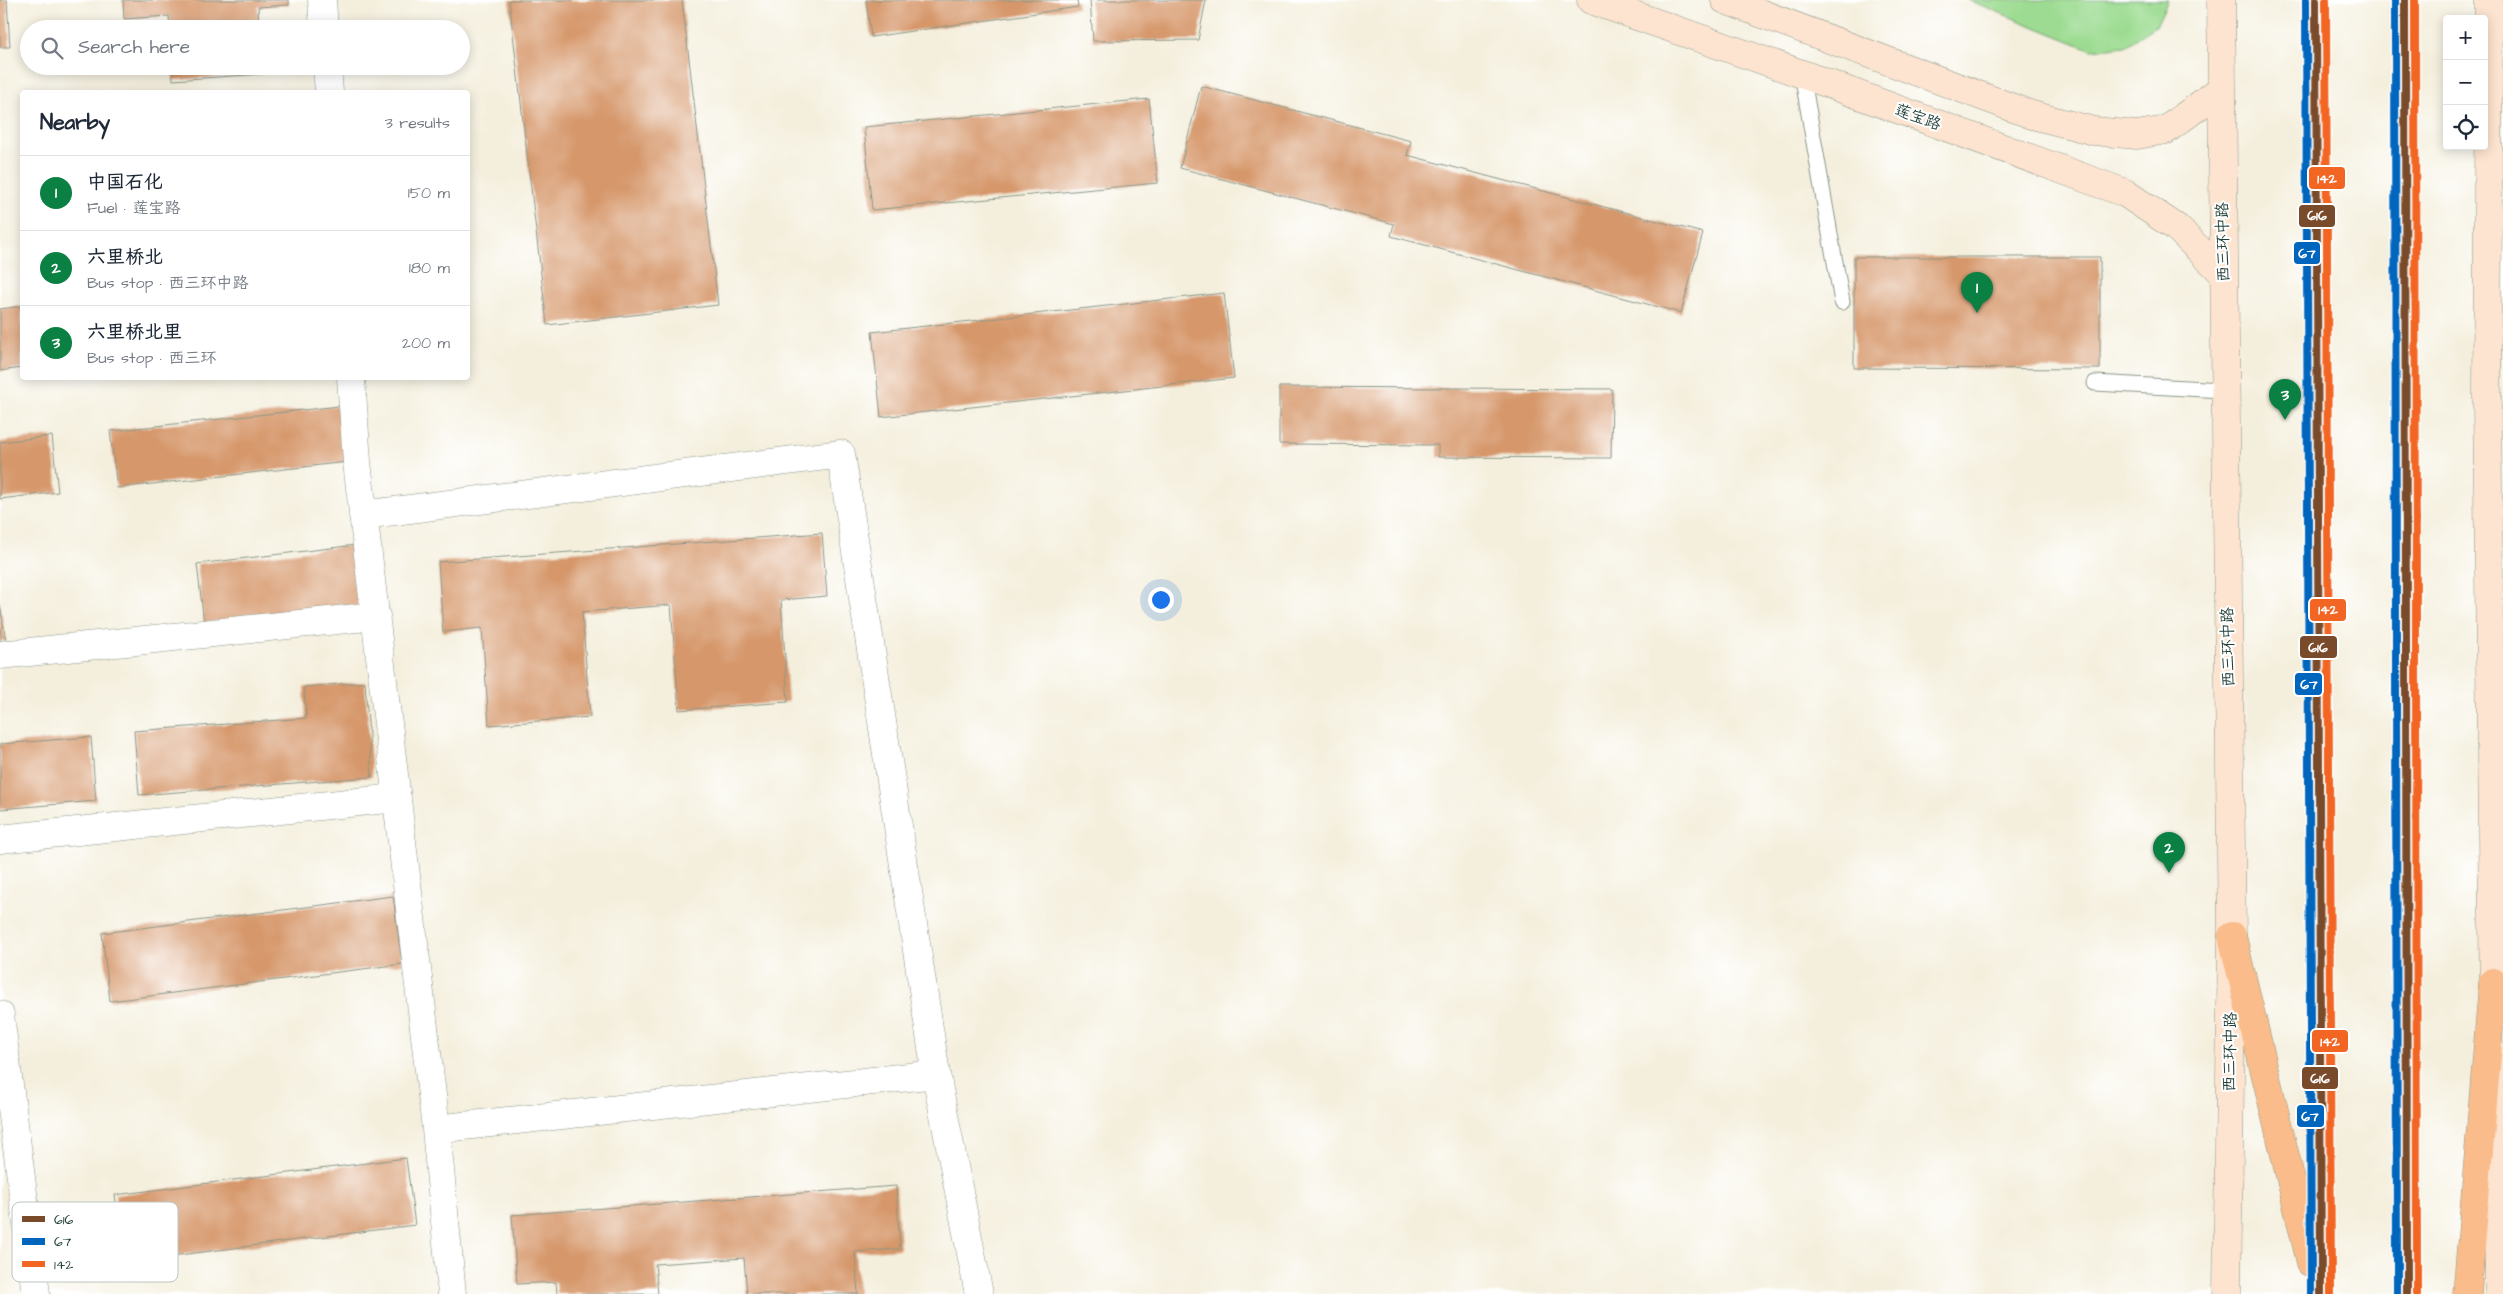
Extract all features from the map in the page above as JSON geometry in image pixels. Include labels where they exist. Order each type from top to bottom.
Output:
[{"type":"highway","points":[[2316,0],[2320,1294]]},
{"type":"highway","points":[[2405,0],[2407,1294]]},
{"type":"highway","points":[[2232,936],[2320,1294]]},
{"type":"highway","points":[[2467,1294],[2493,982]]},
{"type":"street","points":[[322,0],[323,20]]},
{"type":"street","name":"莲宝路","points":[[1591,0],[1802,74],[2125,193],[2177,228],[2224,273]]},
{"type":"street","points":[[1725,0],[2032,115],[2094,131],[2137,135],[2166,130],[2220,90]]},
{"type":"street","name":"西三环中路","points":[[2220,0],[2232,936],[2227,1294]]},
{"type":"street","points":[[2489,0],[2496,355],[2493,982],[2498,1096],[2499,1294]]},
{"type":"street","points":[[328,75],[329,90]]},
{"type":"street","points":[[351,380],[363,515],[436,1129],[452,1294]]},
{"type":"street","points":[[363,515],[841,454],[936,1074],[979,1294]]},
{"type":"street","points":[[0,655],[376,616]]},
{"type":"street","points":[[0,839],[397,798]]},
{"type":"street","points":[[0,1015],[6,1113],[21,1202]]},
{"type":"street","points":[[436,1129],[936,1074]]},
{"type":"lane","points":[[1802,74],[1842,302]]},
{"type":"lane","points":[[2095,383],[2224,390]]},
{"type":"green space","points":[[1968,0],[2168,0],[2156,26],[2125,46],[2092,50]]},
{"type":"building","points":[[0,0],[7,0],[10,47],[0,47]]},
{"type":"building","points":[[123,0],[289,0],[289,5],[258,7],[259,20],[169,20],[169,16],[124,19]]},
{"type":"building","points":[[509,0],[682,0],[718,305],[547,325]]},
{"type":"building","points":[[866,0],[1077,0],[1078,7],[871,37]]},
{"type":"building","points":[[1090,0],[1206,0],[1198,40],[1093,41]]},
{"type":"building","points":[[173,75],[247,75],[173,80]]},
{"type":"building","points":[[1201,86],[1411,141],[1407,155],[1703,233],[1681,313],[1391,236],[1394,224],[1180,168]]},
{"type":"building","points":[[1149,99],[1158,183],[872,210],[864,127]]},
{"type":"building","points":[[1854,257],[2100,257],[2100,369],[1854,368]]},
{"type":"building","points":[[1224,293],[1234,378],[881,417],[872,332]]},
{"type":"building","points":[[20,306],[20,368],[0,371],[0,309]]},
{"type":"building","points":[[1279,387],[1612,389],[1611,458],[1438,457],[1438,445],[1279,444]]},
{"type":"building","points":[[340,406],[347,462],[117,488],[110,431]]},
{"type":"building","points":[[52,436],[58,492],[0,499],[0,442]]},
{"type":"building","points":[[822,533],[827,596],[781,600],[788,702],[679,710],[671,605],[582,612],[590,717],[489,725],[482,628],[443,632],[438,562]]},
{"type":"building","points":[[356,545],[363,605],[204,623],[197,564]]},
{"type":"building","points":[[0,604],[6,641],[0,641]]},
{"type":"building","points":[[365,682],[372,777],[139,795],[134,731],[306,718],[304,687]]},
{"type":"building","points":[[91,737],[96,801],[0,809],[0,744]]},
{"type":"building","points":[[393,896],[402,964],[110,1001],[102,933]]},
{"type":"building","points":[[406,1158],[415,1225],[178,1255],[178,1202],[116,1202],[115,1195]]},
{"type":"building","points":[[896,1186],[900,1249],[855,1252],[858,1294],[747,1294],[744,1258],[655,1264],[658,1294],[557,1294],[556,1282],[517,1284],[512,1215]]},
{"type":"transit line","name":"67","points":[[2306,0],[2311,1294]]},
{"type":"transit line","name":"616","points":[[2316,0],[2321,1294]]},
{"type":"transit line","name":"142","points":[[2326,0],[2331,1294]]},
{"type":"transit line","name":"67","points":[[2395,0],[2397,1294]]},
{"type":"transit line","name":"616","points":[[2405,0],[2407,1294]]},
{"type":"transit line","name":"142","points":[[2415,0],[2417,1294]]},
{"type":"place","name":"中国石化","points":[[1977,313]]},
{"type":"place","name":"六里桥北里","points":[[2285,420]]},
{"type":"place","name":"六里桥北","points":[[2169,873]]}]
